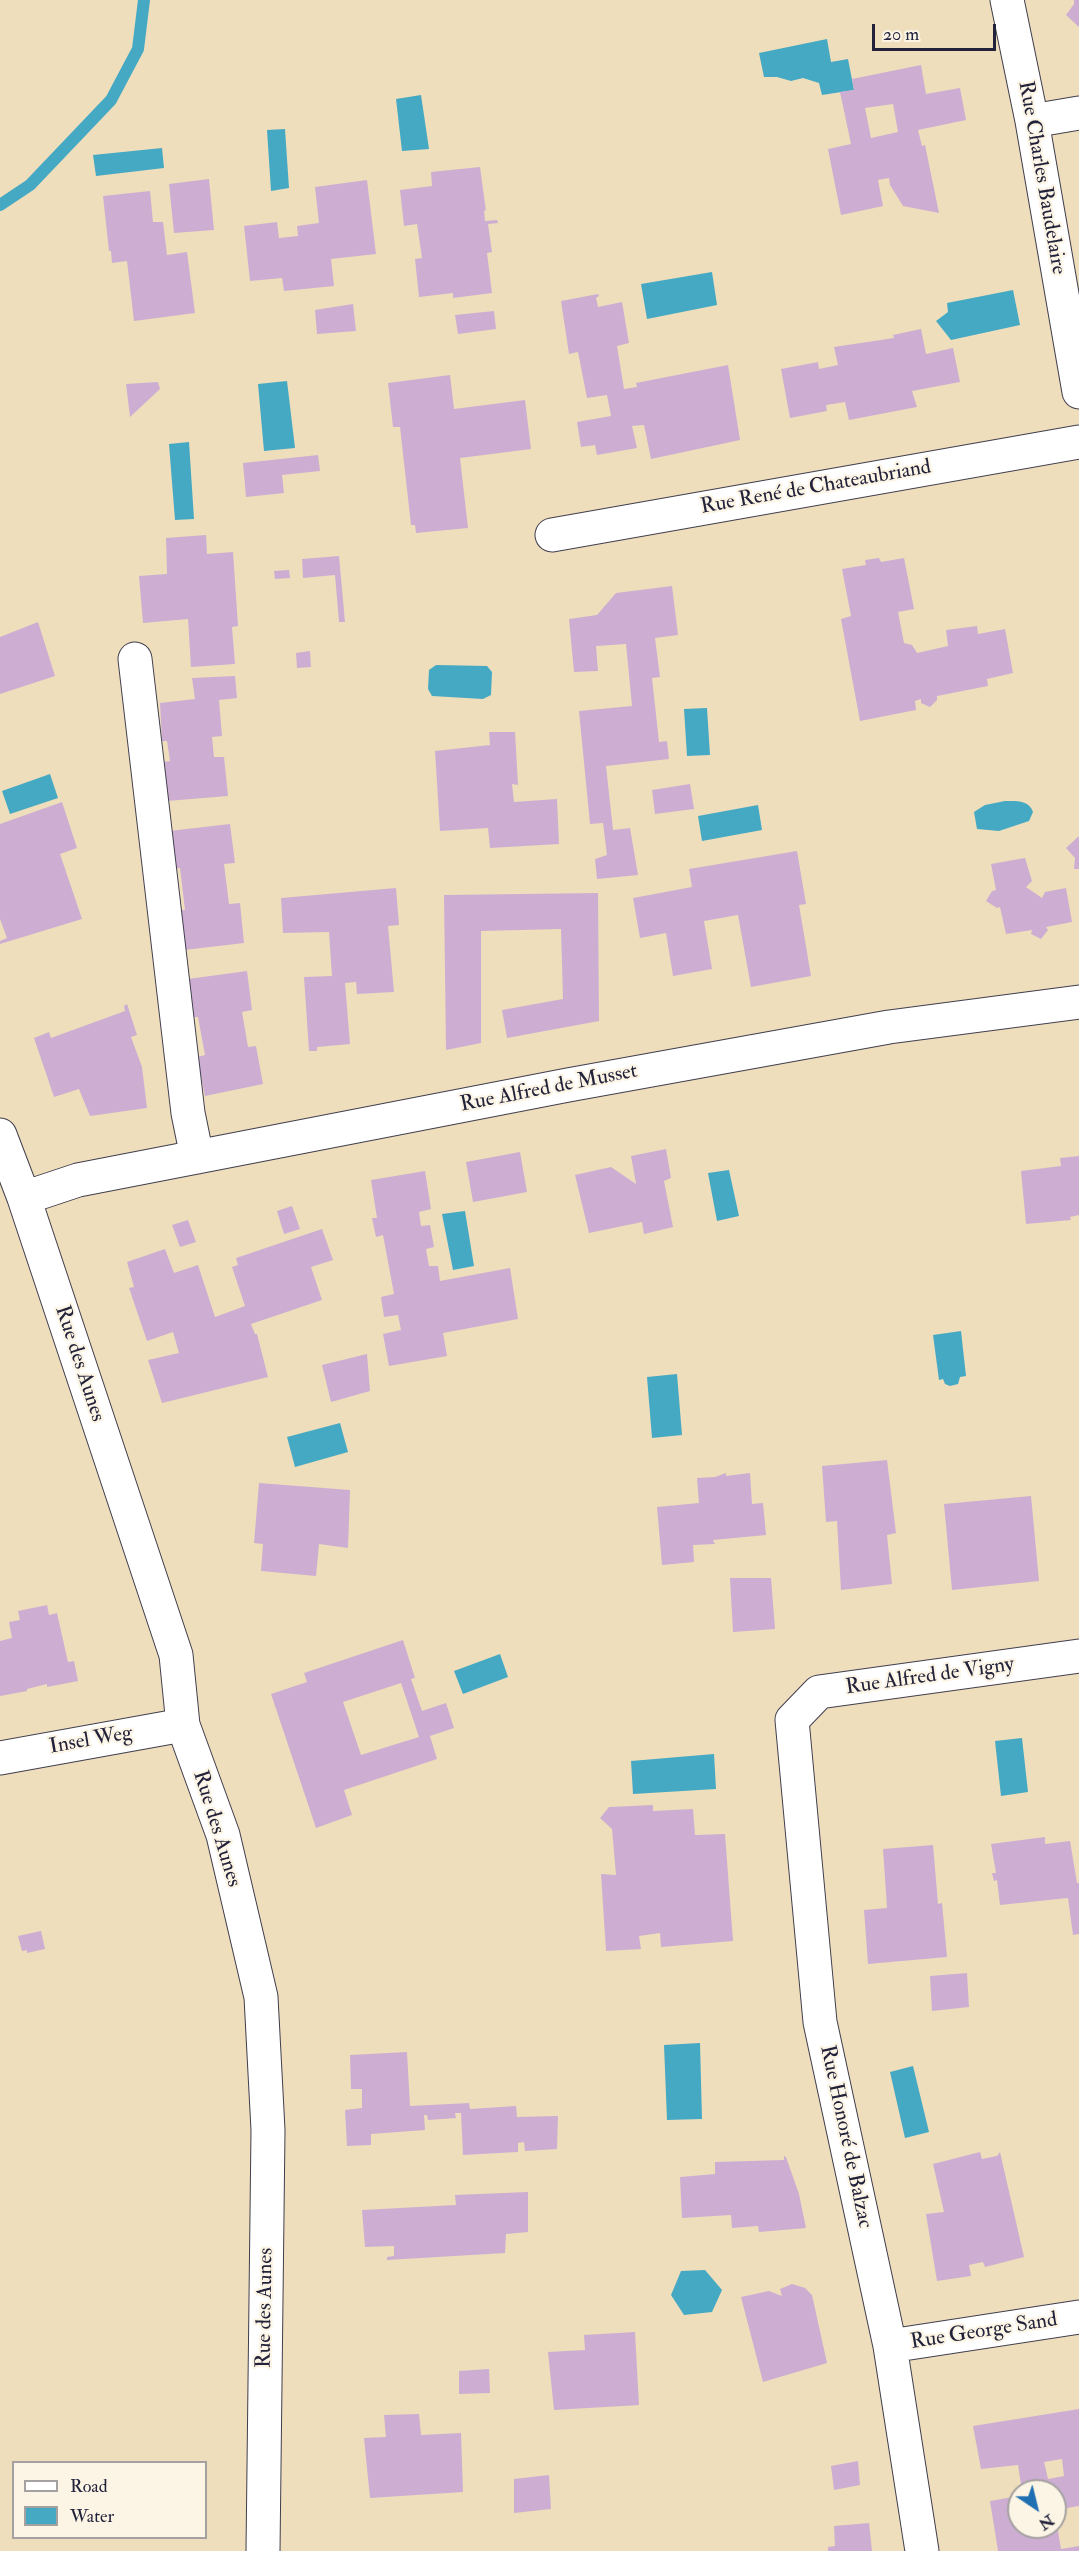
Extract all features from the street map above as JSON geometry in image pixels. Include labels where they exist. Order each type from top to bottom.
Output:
[{"type":"street","name":"Rue Charles Baudelaire","points":[[1007,0],[1032,121],[1079,392]]},
{"type":"street","points":[[1032,121],[1079,113]]},
{"type":"street","name":"Rue René de Chateaubriand","points":[[552,535],[1079,442]]},
{"type":"street","points":[[135,658],[188,1113],[196,1157]]},
{"type":"street","name":"Rue Alfred de Musset","points":[[24,1198],[78,1180],[568,1085],[889,1027],[1079,1002]]},
{"type":"street","name":"Rue des Aunes","points":[[0,1135],[24,1198],[176,1655],[183,1725],[223,1835],[261,1997],[268,2130],[263,2551]]},
{"type":"street","name":"Rue Alfred de Vigny","points":[[792,1720],[819,1692],[1079,1656]]},
{"type":"street","name":"Rue Honoré de Balzac","points":[[792,1720],[820,2022],[890,2346],[922,2551]]},
{"type":"street","name":"Insel Weg","points":[[0,1758],[183,1725]]},
{"type":"street","name":"Rue George Sand","points":[[890,2346],[1079,2318]]},
{"type":"water","points":[[827,39],[831,62],[848,59],[854,90],[822,95],[819,83],[803,78],[791,81],[777,77],[764,77],[759,53]]},
{"type":"water","points":[[421,95],[429,149],[402,151],[396,99]]},
{"type":"water","points":[[285,129],[289,188],[271,191],[267,130]]},
{"type":"water","points":[[162,148],[164,168],[96,176],[93,155]]},
{"type":"water","points":[[712,272],[717,305],[647,319],[641,284]]},
{"type":"water","points":[[1013,290],[1020,325],[951,340],[936,321],[948,312],[947,303]]},
{"type":"water","points":[[287,381],[295,448],[264,451],[258,384]]},
{"type":"water","points":[[189,442],[194,519],[175,520],[169,444]]},
{"type":"water","points":[[436,665],[487,666],[492,672],[491,695],[483,699],[432,696],[428,689],[429,670]]},
{"type":"water","points":[[707,708],[710,755],[687,756],[684,709]]},
{"type":"water","points":[[50,774],[58,798],[10,814],[2,791]]},
{"type":"water","points":[[1005,801],[1022,802],[1029,805],[1033,812],[1029,821],[999,831],[977,829],[974,812],[985,805]]},
{"type":"water","points":[[758,805],[762,830],[702,841],[698,816]]},
{"type":"water","points":[[729,1170],[739,1216],[717,1221],[708,1173]]},
{"type":"water","points":[[465,1211],[474,1266],[453,1270],[442,1214]]},
{"type":"water","points":[[961,1331],[966,1376],[960,1377],[958,1384],[950,1386],[945,1384],[943,1379],[939,1380],[933,1335]]},
{"type":"water","points":[[677,1374],[682,1435],[652,1438],[647,1377]]},
{"type":"water","points":[[340,1423],[348,1452],[295,1467],[287,1437]]},
{"type":"water","points":[[500,1654],[508,1677],[463,1694],[454,1671]]},
{"type":"water","points":[[1022,1738],[1028,1792],[1001,1796],[995,1741]]},
{"type":"water","points":[[714,1754],[716,1789],[633,1794],[631,1761]]},
{"type":"water","points":[[700,2043],[702,2119],[667,2120],[664,2045]]},
{"type":"water","points":[[913,2066],[929,2132],[905,2138],[890,2072]]},
{"type":"water","points":[[705,2270],[722,2290],[712,2312],[684,2315],[671,2295],[681,2271]]},
{"type":"building","points":[[1074,0],[1079,0],[1079,27],[1066,15],[1074,4]]},
{"type":"building","points":[[921,65],[926,94],[960,88],[966,120],[918,130],[922,146],[925,145],[939,213],[903,206],[890,185],[889,178],[878,180],[883,206],[841,215],[828,149],[851,144],[840,92],[854,90],[852,79]],"holes":[[[893,104],[898,132],[871,138],[865,108]]]},
{"type":"building","points":[[480,167],[486,211],[484,210],[485,221],[497,220],[498,223],[488,224],[492,252],[487,253],[492,293],[453,298],[453,293],[419,297],[415,259],[422,258],[417,224],[404,226],[400,190],[432,186],[431,172]]},
{"type":"building","points":[[209,179],[214,230],[174,233],[169,184]]},
{"type":"building","points":[[367,180],[376,254],[331,259],[334,286],[284,291],[282,278],[250,281],[244,226],[277,222],[279,238],[298,236],[297,226],[319,223],[315,187]]},
{"type":"building","points":[[150,191],[153,222],[163,222],[167,255],[187,252],[195,313],[134,321],[127,261],[112,263],[103,196]]},
{"type":"building","points":[[598,294],[596,298],[598,307],[622,302],[629,343],[617,346],[624,389],[637,387],[636,383],[728,365],[740,440],[651,459],[644,425],[632,426],[637,448],[597,455],[595,445],[581,447],[577,422],[611,416],[607,395],[587,398],[578,352],[569,354],[561,301]]},
{"type":"building","points":[[353,304],[356,331],[317,334],[315,310]]},
{"type":"building","points":[[494,311],[496,329],[458,334],[455,315]]},
{"type":"building","points":[[921,329],[926,354],[953,348],[960,382],[912,391],[917,407],[849,420],[845,402],[826,405],[827,411],[790,418],[781,369],[818,362],[819,369],[838,365],[834,347],[894,338],[893,335]]},
{"type":"building","points":[[450,375],[454,409],[525,400],[531,449],[460,458],[468,528],[416,533],[415,525],[411,525],[400,427],[393,427],[388,383]]},
{"type":"building","points":[[158,382],[160,389],[130,417],[126,384]]},
{"type":"building","points":[[318,455],[320,471],[282,475],[284,493],[246,497],[243,463]]},
{"type":"building","points":[[206,535],[207,554],[233,552],[238,626],[232,627],[235,664],[191,667],[188,619],[143,623],[139,576],[167,574],[166,538]]},
{"type":"building","points":[[339,556],[345,622],[339,622],[335,575],[303,578],[302,559]]},
{"type":"building","points":[[879,558],[881,562],[904,558],[914,609],[898,612],[904,643],[912,645],[917,653],[948,646],[946,630],[977,626],[978,634],[1005,629],[1013,673],[987,679],[988,686],[937,696],[937,700],[930,707],[921,703],[921,699],[915,701],[916,710],[860,721],[841,619],[851,616],[842,569],[866,565],[865,560]]},
{"type":"building","points":[[289,570],[290,578],[275,579],[274,571]]},
{"type":"building","points":[[672,586],[678,635],[655,638],[660,677],[652,678],[659,742],[667,741],[669,759],[606,766],[613,830],[630,828],[638,875],[597,879],[595,859],[607,855],[603,823],[590,824],[579,711],[632,706],[626,644],[596,646],[598,671],[574,672],[569,619],[597,615],[616,593]]},
{"type":"building","points":[[38,622],[55,676],[0,694],[0,637]]},
{"type":"building","points":[[310,651],[311,667],[297,668],[296,653]]},
{"type":"building","points":[[235,676],[237,698],[219,700],[222,736],[212,737],[214,757],[224,757],[228,796],[167,801],[164,762],[170,761],[167,741],[162,741],[160,703],[195,699],[192,678]]},
{"type":"building","points":[[489,732],[515,732],[518,785],[512,784],[514,802],[557,799],[559,844],[490,848],[488,828],[440,831],[435,751],[490,745]]},
{"type":"building","points":[[690,784],[694,809],[655,814],[652,790]]},
{"type":"building","points":[[62,802],[77,848],[60,854],[82,919],[0,944],[0,941],[7,938],[0,919],[0,824]]},
{"type":"building","points":[[230,824],[235,863],[224,864],[229,904],[240,903],[244,943],[184,950],[179,910],[185,910],[180,868],[174,869],[169,831]]},
{"type":"building","points":[[1079,836],[1079,869],[1074,869],[1075,858],[1066,848]]},
{"type":"building","points":[[797,851],[806,904],[799,905],[811,976],[751,987],[738,915],[704,921],[712,969],[673,976],[666,933],[640,938],[633,898],[692,887],[689,869]]},
{"type":"building","points":[[1025,858],[1032,881],[1026,887],[1042,898],[1045,892],[1066,888],[1072,922],[1046,927],[1048,930],[1041,939],[1031,934],[1032,930],[1006,934],[1000,907],[997,908],[986,901],[992,891],[996,890],[991,864]]},
{"type":"building","points":[[396,888],[399,925],[388,926],[394,992],[357,994],[356,982],[345,983],[350,1044],[317,1047],[317,1051],[309,1051],[304,977],[332,976],[329,932],[283,933],[281,898]]},
{"type":"building","points":[[598,893],[599,1021],[507,1038],[502,1010],[563,999],[561,929],[481,931],[481,1043],[446,1050],[444,895]]},
{"type":"building","points":[[247,971],[252,1010],[242,1012],[248,1047],[256,1046],[263,1084],[205,1096],[197,1057],[205,1055],[198,1017],[192,1017],[188,979]]},
{"type":"building","points":[[127,1004],[137,1035],[131,1037],[142,1067],[147,1108],[90,1116],[79,1089],[54,1097],[34,1038],[49,1032],[51,1038],[125,1011],[124,1006]]},
{"type":"building","points":[[666,1149],[671,1178],[664,1181],[673,1227],[644,1234],[642,1222],[589,1233],[575,1175],[611,1167],[636,1184],[631,1156]]},
{"type":"building","points":[[520,1152],[527,1192],[473,1202],[466,1162]]},
{"type":"building","points":[[1079,1156],[1079,1215],[1070,1217],[1071,1220],[1026,1224],[1021,1171],[1061,1166],[1060,1158]]},
{"type":"building","points":[[425,1171],[431,1209],[419,1212],[421,1226],[430,1225],[434,1247],[426,1249],[429,1266],[438,1266],[440,1281],[510,1268],[518,1319],[443,1333],[447,1356],[389,1366],[383,1334],[401,1330],[398,1315],[384,1317],[381,1297],[394,1294],[383,1235],[376,1237],[372,1218],[377,1218],[371,1180]]},
{"type":"building","points":[[292,1206],[300,1229],[284,1234],[277,1211]]},
{"type":"building","points":[[188,1220],[196,1242],[180,1247],[172,1225]]},
{"type":"building","points":[[322,1229],[333,1260],[311,1267],[322,1300],[251,1324],[257,1334],[268,1377],[162,1403],[148,1360],[179,1353],[173,1332],[147,1341],[129,1288],[134,1287],[127,1262],[165,1249],[174,1273],[198,1265],[215,1317],[245,1306],[232,1267],[238,1265],[236,1258]]},
{"type":"building","points":[[367,1354],[370,1391],[331,1402],[322,1365]]},
{"type":"building","points":[[887,1460],[896,1533],[887,1535],[892,1584],[841,1590],[837,1521],[826,1522],[822,1466]]},
{"type":"building","points":[[726,1473],[726,1476],[750,1473],[752,1504],[763,1503],[766,1535],[713,1540],[715,1544],[693,1545],[694,1562],[662,1565],[657,1507],[699,1503],[697,1478],[715,1477]]},
{"type":"building","points":[[259,1483],[350,1490],[348,1548],[319,1544],[316,1576],[261,1571],[263,1544],[254,1543]]},
{"type":"building","points":[[1031,1496],[1039,1581],[952,1590],[944,1504]]},
{"type":"building","points":[[730,1578],[771,1578],[775,1629],[733,1632]]},
{"type":"building","points":[[47,1605],[49,1615],[57,1613],[68,1662],[74,1661],[78,1681],[47,1687],[47,1684],[27,1689],[27,1691],[0,1696],[0,1641],[12,1638],[9,1622],[20,1620],[18,1611]]},
{"type":"building","points":[[403,1640],[415,1678],[411,1679],[422,1711],[446,1703],[454,1728],[430,1736],[437,1759],[344,1790],[352,1815],[316,1828],[271,1694],[307,1682],[304,1673]],"holes":[[[401,1683],[419,1737],[361,1755],[343,1702]]]},
{"type":"building","points":[[653,1805],[653,1811],[693,1809],[695,1835],[725,1834],[733,1941],[661,1947],[660,1933],[639,1936],[641,1949],[606,1951],[601,1874],[616,1875],[612,1829],[600,1818],[609,1807]]},
{"type":"building","points":[[1045,1837],[1045,1844],[1070,1841],[1077,1883],[1079,1883],[1079,1934],[1073,1935],[1068,1898],[1000,1905],[997,1880],[994,1881],[992,1873],[996,1873],[991,1844]]},
{"type":"building","points":[[933,1845],[938,1904],[942,1903],[947,1957],[868,1964],[864,1910],[887,1908],[883,1849]]},
{"type":"building","points":[[41,1931],[45,1949],[27,1953],[27,1950],[22,1951],[18,1936]]},
{"type":"building","points":[[967,1973],[969,2007],[932,2011],[930,1976]]},
{"type":"building","points":[[407,2052],[410,2106],[469,2103],[470,2109],[516,2106],[517,2117],[558,2116],[557,2149],[525,2151],[524,2142],[518,2143],[518,2152],[463,2155],[461,2113],[455,2113],[456,2118],[428,2120],[427,2115],[424,2115],[425,2130],[371,2134],[371,2145],[347,2146],[345,2110],[362,2108],[362,2089],[351,2089],[350,2055]]},
{"type":"building","points":[[980,2152],[982,2159],[997,2156],[1000,2152],[1024,2257],[985,2267],[983,2262],[969,2265],[971,2276],[937,2281],[926,2214],[944,2212],[933,2164]]},
{"type":"building","points":[[784,2156],[799,2194],[806,2228],[759,2232],[758,2226],[732,2228],[731,2215],[682,2218],[680,2177],[715,2174],[715,2162],[784,2160]]},
{"type":"building","points":[[528,2192],[528,2232],[506,2234],[505,2253],[387,2260],[387,2257],[394,2256],[394,2246],[365,2247],[362,2210],[456,2205],[455,2195]]},
{"type":"building","points":[[792,2284],[805,2288],[812,2295],[827,2363],[763,2382],[741,2297],[769,2291],[782,2296],[780,2289]]},
{"type":"building","points":[[635,2332],[639,2405],[554,2410],[548,2352],[585,2350],[584,2335]]},
{"type":"building","points":[[489,2369],[490,2393],[459,2394],[459,2371]]},
{"type":"building","points":[[1079,2409],[1079,2506],[1067,2508],[1067,2479],[1048,2479],[1020,2479],[1018,2465],[981,2469],[973,2426]],"holes":[[[1062,2459],[1064,2476],[1048,2479],[1044,2462]]]},
{"type":"building","points":[[419,2414],[421,2435],[461,2433],[463,2492],[370,2498],[364,2438],[386,2437],[384,2415]]},
{"type":"building","points":[[858,2461],[860,2485],[834,2490],[831,2466]]},
{"type":"building","points":[[549,2475],[551,2509],[514,2513],[514,2479]]},
{"type":"building","points":[[1007,2498],[1007,2539],[1059,2539],[1061,2549],[1079,2546],[1079,2551],[998,2551],[990,2501]]},
{"type":"building","points":[[869,2523],[872,2551],[828,2551],[828,2547],[835,2546],[834,2526]]},
{"type":"waterway","points":[[0,205],[30,185],[111,100],[138,49],[144,0]]}]
